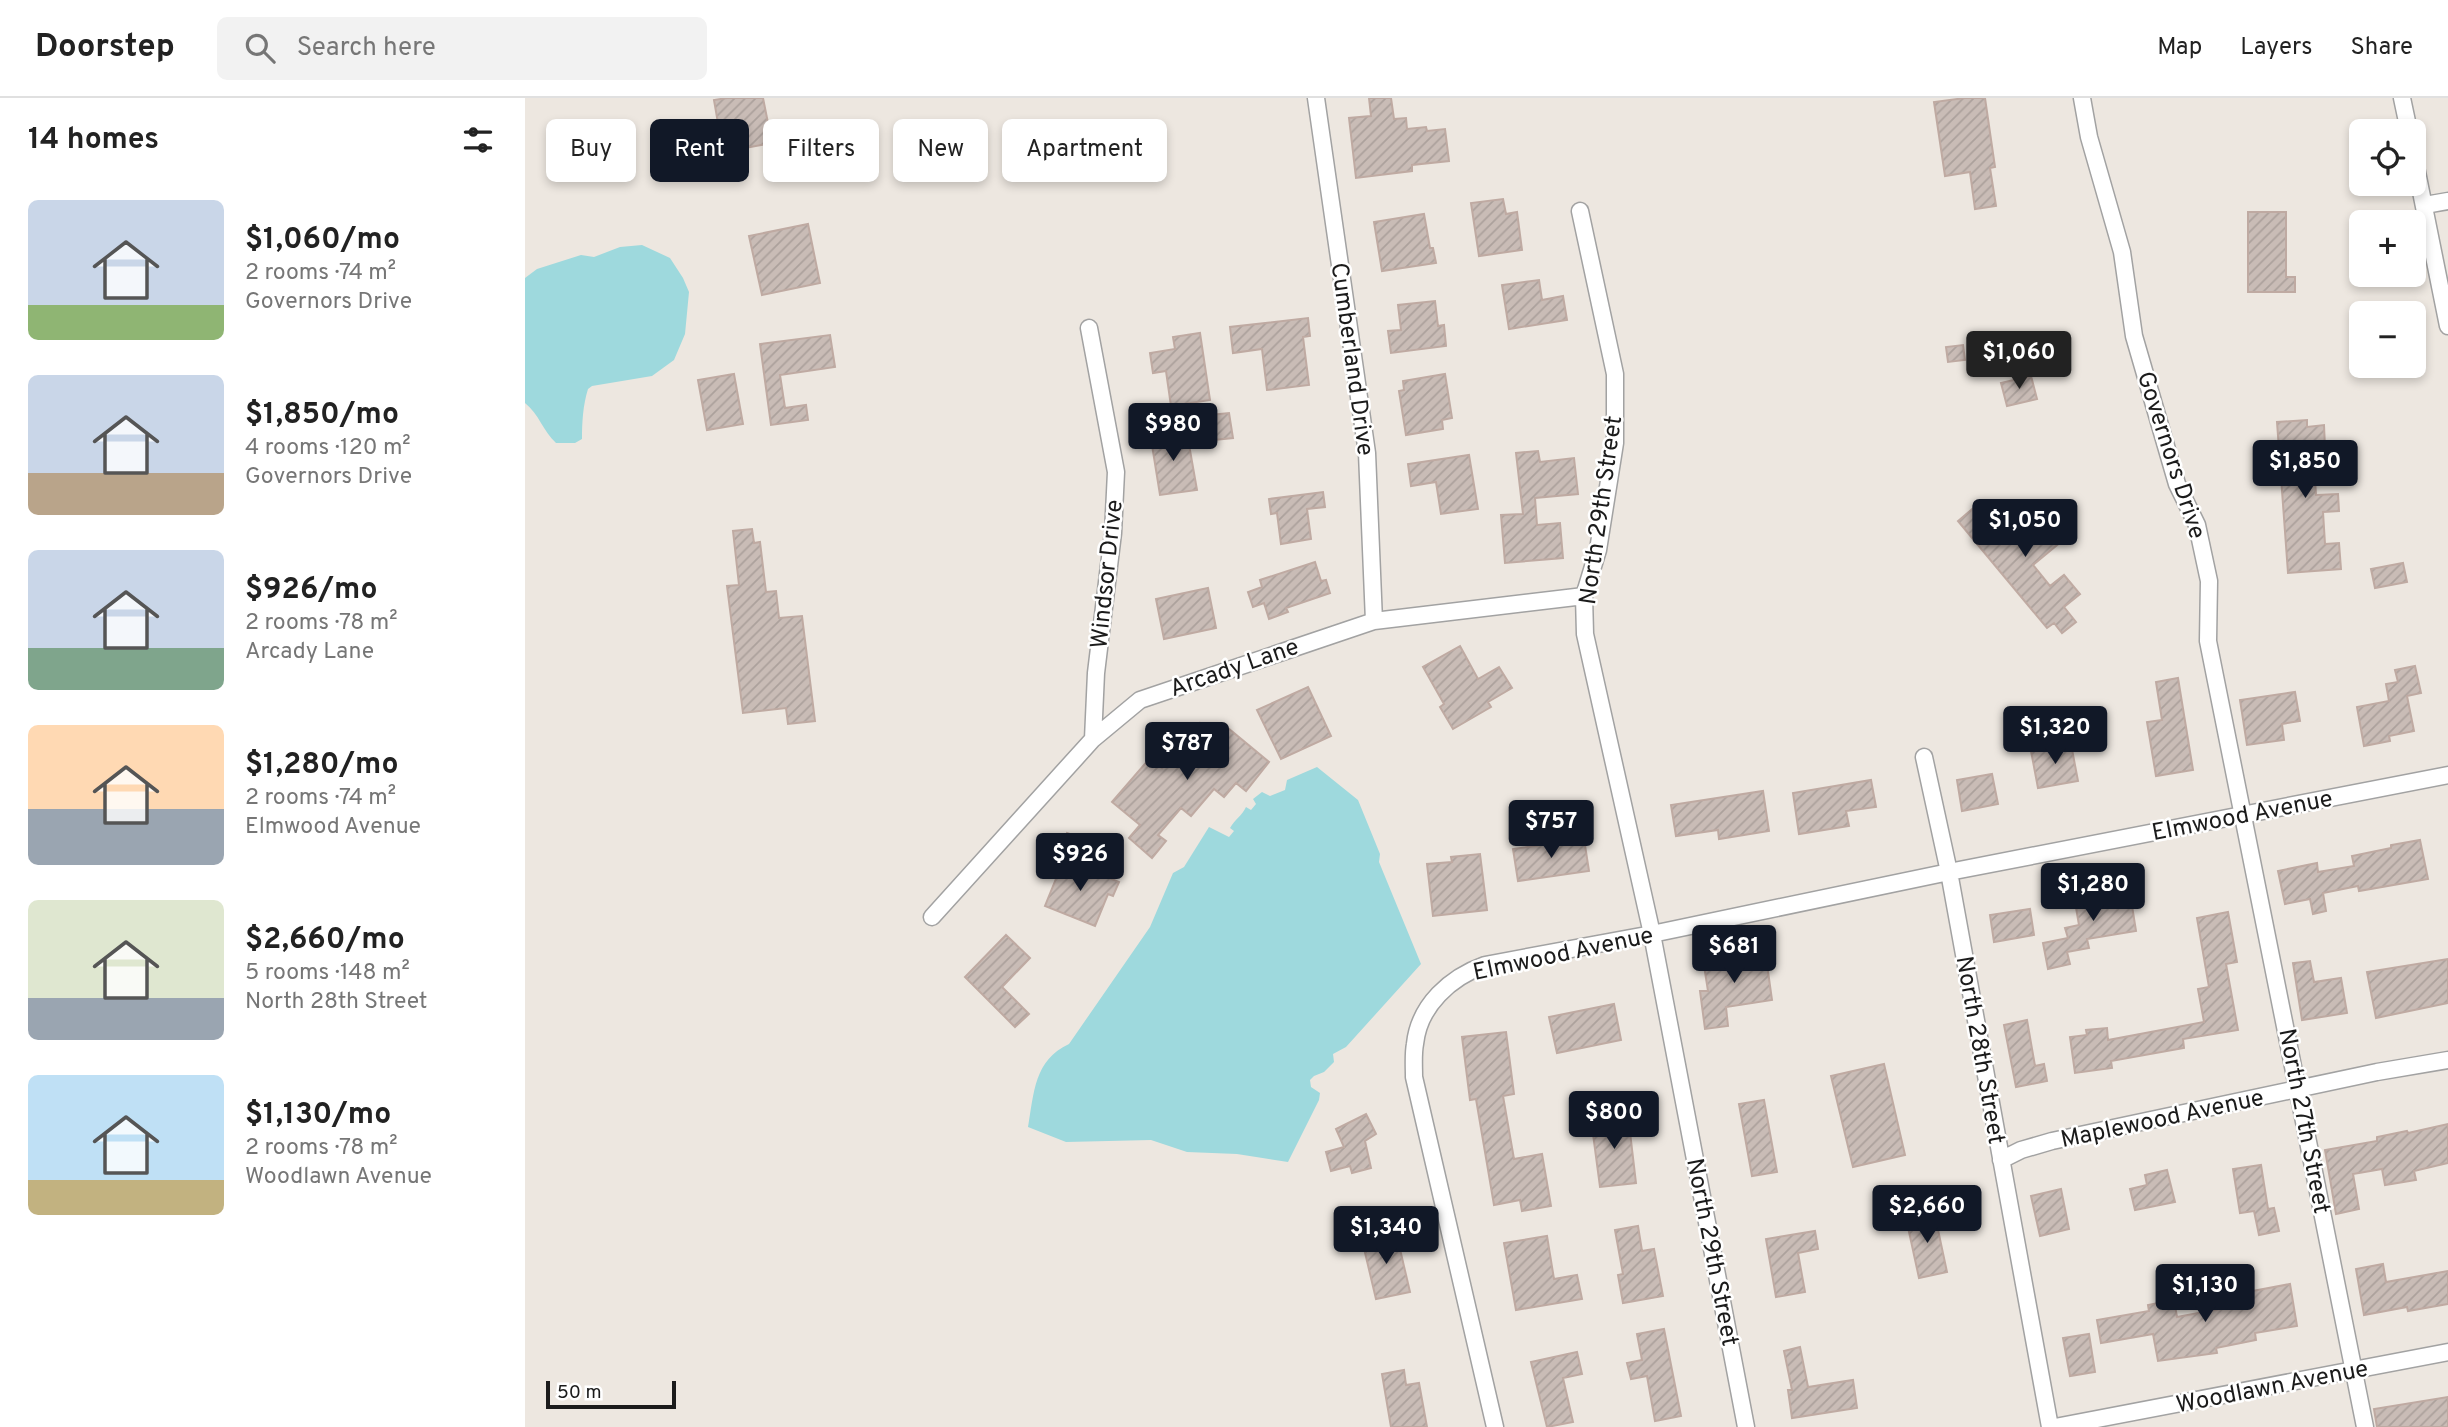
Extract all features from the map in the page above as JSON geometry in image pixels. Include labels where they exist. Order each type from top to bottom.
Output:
[{"type":"street","name":"Cumberland Drive","points":[[1316,98],[1367,453],[1374,621]]},
{"type":"street","name":"Governors Drive","points":[[2082,98],[2089,137],[2122,252],[2134,336],[2177,484],[2197,525],[2209,581],[2208,640],[2241,815]]},
{"type":"street","points":[[2402,98],[2406,119]]},
{"type":"street","points":[[2423,196],[2448,326]]},
{"type":"street","points":[[2425,205],[2448,201]]},
{"type":"street","name":"North 29th Street","points":[[1580,211],[1615,374],[1615,443],[1598,550],[1584,596],[1585,634],[1652,934],[1747,1427]]},
{"type":"street","name":"Windsor Drive","points":[[1089,328],[1115,472],[1113,533],[1096,673],[1093,740]]},
{"type":"street","name":"Arcady Lane","points":[[932,917],[1093,740],[1140,700],[1374,621],[1584,596]]},
{"type":"street","name":"North 28th Street","points":[[1924,757],[1949,872],[2050,1427]]},
{"type":"street","name":"Elmwood Avenue","points":[[1495,1427],[1414,1077],[1415,1042],[1423,1014],[1465,972],[1485,965],[1652,934],[1949,872],[2448,775]]},
{"type":"street","name":"North 27th Street","points":[[2241,815],[2299,1089],[2365,1427]]},
{"type":"street","name":"Maplewood Avenue","points":[[2001,1160],[2021,1150],[2052,1141],[2448,1060]]},
{"type":"street","name":"Woodlawn Avenue","points":[[2055,1427],[2448,1352]]},
{"type":"water","points":[[642,245],[670,258],[689,292],[685,334],[674,360],[652,376],[592,386],[588,389],[585,401],[582,439],[575,443],[556,443],[525,403],[525,278],[537,269],[581,255],[594,257],[620,247]]},
{"type":"water","points":[[1317,767],[1358,800],[1380,854],[1379,862],[1421,964],[1346,1047],[1333,1054],[1334,1062],[1310,1080],[1311,1087],[1320,1093],[1319,1100],[1288,1162],[1237,1154],[1187,1152],[1151,1140],[1066,1142],[1028,1127],[1034,1090],[1042,1068],[1057,1051],[1069,1044],[1150,927],[1173,873],[1184,867],[1209,827],[1229,837],[1234,831],[1230,828],[1246,807],[1251,810],[1256,804],[1253,799],[1262,792],[1270,796],[1285,790],[1287,780]]},
{"type":"building","points":[[763,98],[767,119],[763,119],[763,145],[749,147],[749,119],[717,119],[714,100]]},
{"type":"building","points":[[1369,98],[1391,98],[1394,119],[1406,118],[1407,129],[1445,129],[1449,161],[1412,165],[1412,171],[1356,178],[1349,118],[1371,116]]},
{"type":"building","points":[[1985,98],[1995,167],[1990,168],[1996,206],[1975,209],[1970,172],[1945,176],[1934,102]]},
{"type":"building","points":[[1503,199],[1506,214],[1517,212],[1522,250],[1479,256],[1471,203]]},
{"type":"building","points":[[2248,212],[2286,212],[2286,277],[2295,277],[2295,292],[2248,292]]},
{"type":"building","points":[[1424,214],[1430,248],[1433,248],[1436,263],[1382,271],[1374,222]]},
{"type":"building","points":[[808,224],[820,283],[762,295],[749,236]]},
{"type":"building","points":[[1539,280],[1542,300],[1563,296],[1567,320],[1509,329],[1502,285]]},
{"type":"building","points":[[1435,301],[1438,326],[1444,325],[1446,346],[1391,353],[1388,331],[1401,330],[1398,305]]},
{"type":"building","points":[[1308,318],[1310,336],[1303,337],[1309,385],[1267,390],[1262,349],[1233,353],[1230,327]]},
{"type":"building","points":[[1200,333],[1210,400],[1171,406],[1166,371],[1153,373],[1150,353],[1175,349],[1173,337]]},
{"type":"building","points":[[830,335],[835,367],[780,375],[785,408],[806,405],[808,420],[771,425],[760,344]]},
{"type":"building","points":[[1963,345],[1965,360],[1948,362],[1946,347]]},
{"type":"building","points":[[734,374],[743,424],[707,430],[698,380]]},
{"type":"building","points":[[1445,374],[1452,418],[1442,420],[1443,429],[1406,435],[1399,391],[1404,390],[1403,381]]},
{"type":"building","points":[[2031,376],[2037,399],[2007,406],[2001,383]]},
{"type":"building","points":[[1229,413],[1233,438],[1204,441],[1200,416]]},
{"type":"building","points":[[2307,420],[2307,427],[2324,425],[2325,447],[2313,448],[2316,495],[2338,494],[2339,511],[2323,512],[2325,544],[2339,543],[2341,569],[2288,573],[2277,422]]},
{"type":"building","points":[[1174,424],[1177,441],[1188,439],[1197,490],[1160,495],[1152,445],[1160,444],[1157,426]]},
{"type":"building","points":[[1538,451],[1540,462],[1574,458],[1578,494],[1535,498],[1537,525],[1560,523],[1563,558],[1505,563],[1501,515],[1523,514],[1516,453]]},
{"type":"building","points":[[1469,455],[1478,509],[1441,514],[1436,482],[1411,486],[1408,464]]},
{"type":"building","points":[[1323,492],[1325,507],[1307,509],[1311,539],[1281,544],[1277,513],[1271,514],[1269,499]]},
{"type":"building","points":[[1977,505],[1992,524],[2016,505],[2030,522],[2046,509],[2068,536],[2033,565],[2050,586],[2064,575],[2080,594],[2064,607],[2076,622],[2062,633],[2054,623],[2047,628],[1958,521]]},
{"type":"building","points":[[752,529],[754,543],[760,542],[766,592],[776,591],[779,618],[802,616],[815,721],[788,724],[786,708],[743,713],[727,586],[739,585],[733,531]]},
{"type":"building","points":[[1315,562],[1321,581],[1326,580],[1330,593],[1286,608],[1288,612],[1269,619],[1264,603],[1253,607],[1248,592],[1262,587],[1260,580]]},
{"type":"building","points":[[2403,563],[2407,582],[2375,588],[2371,569]]},
{"type":"building","points":[[1208,588],[1216,628],[1164,639],[1156,599]]},
{"type":"building","points":[[1460,646],[1478,679],[1499,667],[1512,688],[1488,702],[1491,707],[1453,729],[1440,707],[1444,704],[1423,667]]},
{"type":"building","points":[[2415,666],[2421,693],[2407,696],[2414,731],[2389,736],[2390,741],[2364,746],[2357,707],[2389,701],[2386,684],[2398,682],[2395,670]]},
{"type":"building","points":[[2178,678],[2193,770],[2156,776],[2147,722],[2162,720],[2156,682]]},
{"type":"building","points":[[1308,687],[1331,736],[1281,759],[1257,710]]},
{"type":"building","points":[[2295,692],[2300,721],[2282,724],[2284,740],[2247,745],[2240,700]]},
{"type":"building","points":[[1200,723],[1214,734],[1223,724],[1269,762],[1246,791],[1236,783],[1224,797],[1214,789],[1191,816],[1181,808],[1158,835],[1166,841],[1152,858],[1129,838],[1140,825],[1112,802],[1150,758],[1162,768]]},
{"type":"building","points":[[2071,744],[2078,781],[2038,788],[2031,751]]},
{"type":"building","points":[[1992,774],[1998,804],[1962,811],[1957,780]]},
{"type":"building","points":[[1871,780],[1876,807],[1846,811],[1849,826],[1799,834],[1793,793]]},
{"type":"building","points":[[1763,791],[1769,831],[1719,839],[1718,830],[1676,836],[1671,805]]},
{"type":"building","points":[[1067,833],[1081,838],[1074,857],[1060,853]]},
{"type":"building","points":[[1584,839],[1589,871],[1518,881],[1513,849]]},
{"type":"building","points":[[2420,840],[2428,879],[2359,891],[2358,886],[2323,893],[2326,911],[2313,914],[2310,899],[2285,904],[2278,871],[2317,863],[2318,872],[2354,866],[2352,856]]},
{"type":"building","points":[[1480,854],[1487,910],[1433,916],[1427,864],[1452,862],[1451,857]]},
{"type":"building","points":[[1064,859],[1119,882],[1113,896],[1108,894],[1095,926],[1045,906]]},
{"type":"building","points":[[2129,887],[2136,931],[2087,939],[2089,948],[2067,952],[2070,964],[2048,969],[2043,943],[2068,938],[2065,928],[2079,925],[2074,896]]},
{"type":"building","points":[[2030,909],[2034,935],[1994,942],[1990,915]]},
{"type":"building","points":[[2228,912],[2237,962],[2226,964],[2238,1030],[2183,1039],[2184,1048],[2111,1061],[2112,1068],[2075,1073],[2070,1037],[2087,1035],[2086,1030],[2107,1028],[2108,1040],[2204,1022],[2198,989],[2209,987],[2197,918]]},
{"type":"building","points":[[1006,935],[1030,958],[1002,987],[1029,1014],[1015,1027],[965,977]]},
{"type":"building","points":[[1765,950],[1772,1000],[1726,1007],[1728,1026],[1705,1029],[1700,991],[1708,991],[1703,959]]},
{"type":"building","points":[[2448,959],[2448,1003],[2376,1018],[2367,972]]},
{"type":"building","points":[[2310,961],[2314,982],[2341,978],[2347,1013],[2302,1020],[2293,963]]},
{"type":"building","points":[[1614,1004],[1621,1040],[1557,1053],[1549,1017]]},
{"type":"building","points":[[2027,1020],[2035,1066],[2044,1064],[2047,1081],[2016,1087],[2004,1025]]},
{"type":"building","points":[[1506,1032],[1514,1094],[1503,1096],[1514,1159],[1542,1154],[1551,1206],[1522,1211],[1520,1200],[1494,1205],[1476,1099],[1470,1100],[1462,1037]]},
{"type":"building","points":[[1884,1064],[1905,1155],[1853,1167],[1831,1076]]},
{"type":"building","points":[[1764,1100],[1777,1172],[1752,1176],[1739,1104]]},
{"type":"building","points":[[1366,1114],[1376,1134],[1365,1141],[1371,1168],[1352,1173],[1350,1166],[1331,1171],[1326,1152],[1344,1147],[1336,1129]]},
{"type":"building","points":[[1628,1115],[1636,1183],[1600,1187],[1591,1119]]},
{"type":"building","points":[[2448,1124],[2448,1163],[2414,1171],[2416,1180],[2385,1185],[2382,1169],[2353,1174],[2359,1209],[2336,1214],[2325,1150]]},
{"type":"building","points":[[2261,1165],[2268,1209],[2274,1208],[2279,1231],[2259,1235],[2254,1211],[2240,1213],[2233,1169]]},
{"type":"building","points":[[2167,1170],[2175,1202],[2135,1210],[2130,1189],[2147,1185],[2145,1175]]},
{"type":"building","points":[[2061,1189],[2069,1229],[2040,1236],[2031,1196]]},
{"type":"building","points":[[1934,1211],[1947,1272],[1919,1278],[1906,1218]]},
{"type":"building","points":[[1638,1226],[1642,1251],[1654,1249],[1663,1296],[1623,1303],[1618,1275],[1623,1274],[1615,1230]]},
{"type":"building","points":[[1815,1231],[1818,1249],[1798,1253],[1805,1292],[1776,1297],[1766,1239]]},
{"type":"building","points":[[1396,1232],[1410,1292],[1376,1299],[1362,1240]]},
{"type":"building","points":[[1547,1236],[1554,1279],[1577,1275],[1582,1299],[1516,1310],[1504,1243]]},
{"type":"building","points":[[2383,1264],[2386,1282],[2448,1271],[2448,1304],[2408,1311],[2407,1307],[2364,1315],[2356,1269]]},
{"type":"building","points":[[2290,1284],[2297,1326],[2255,1333],[2256,1340],[2216,1348],[2217,1353],[2158,1361],[2153,1334],[2101,1343],[2097,1320],[2149,1311],[2148,1305],[2174,1300],[2177,1317],[2225,1308],[2224,1305],[2232,1303],[2231,1295]]},
{"type":"building","points":[[1664,1329],[1681,1416],[1655,1421],[1647,1376],[1631,1379],[1627,1363],[1642,1360],[1637,1334]]},
{"type":"building","points":[[2089,1334],[2095,1372],[2070,1376],[2063,1338]]},
{"type":"building","points":[[1800,1347],[1808,1387],[1853,1380],[1857,1408],[1792,1418],[1788,1390],[1792,1390],[1784,1351]]},
{"type":"building","points":[[1577,1352],[1582,1374],[1563,1378],[1573,1422],[1547,1427],[1531,1362]]},
{"type":"building","points":[[1404,1370],[1406,1385],[1419,1383],[1427,1427],[1391,1427],[1382,1374]]},
{"type":"building","points":[[2448,1397],[2448,1427],[2377,1427],[2374,1409]]}]
